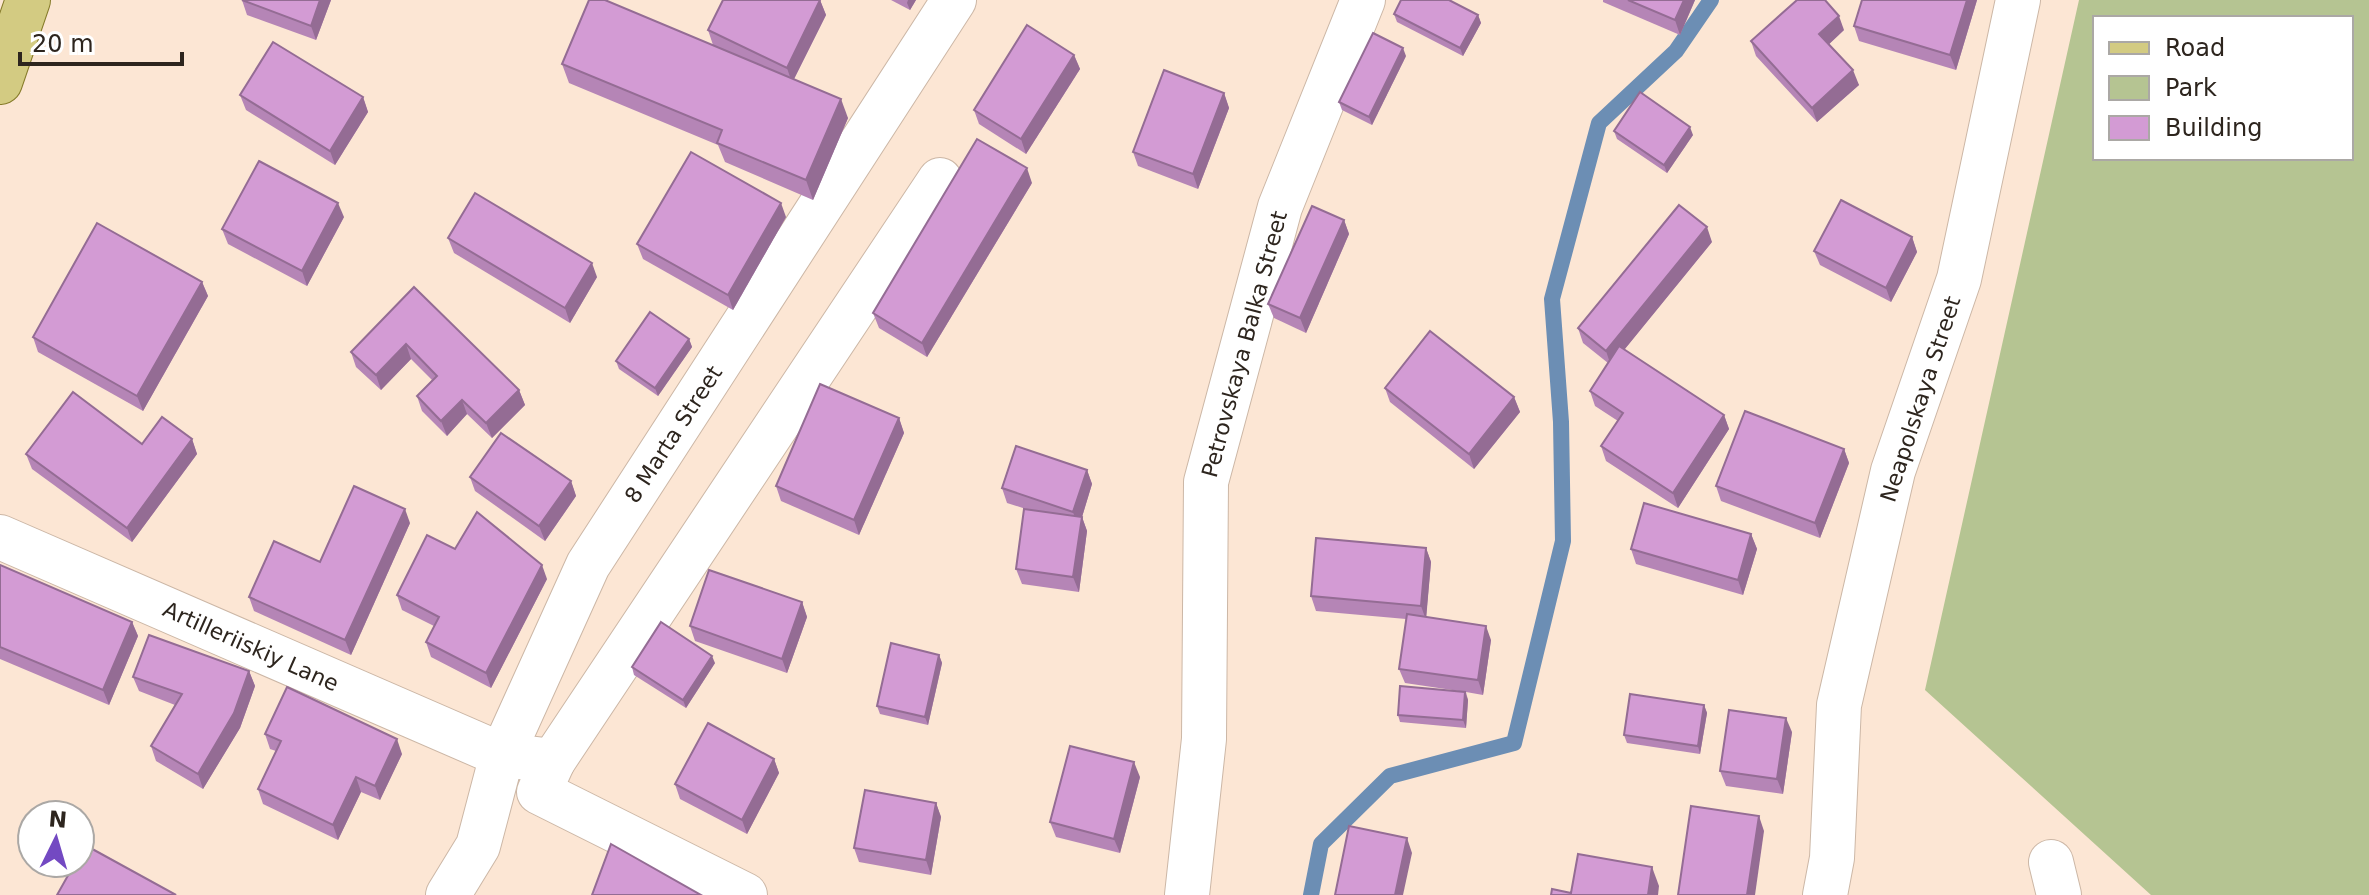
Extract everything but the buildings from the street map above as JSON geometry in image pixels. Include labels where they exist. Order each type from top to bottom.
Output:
[{"type":"main road","points":[[0,82],[28,0]]},
{"type":"street","name":"8 Marta Street","points":[[448,895],[478,846],[502,755],[588,565],[954,0]]},
{"type":"street","name":"Petrovskaya Balka Street","points":[[1187,895],[1204,739],[1206,482],[1280,207],[1363,0]]},
{"type":"street","name":"Neapolskaya Street","points":[[1825,895],[1832,858],[1839,705],[1893,471],[1959,279],[2018,0]]},
{"type":"street","points":[[745,895],[539,792],[553,761],[940,180]]},
{"type":"street","name":"Artilleriiskiy Lane","points":[[0,537],[502,755],[553,761]]},
{"type":"green space","points":[[2079,0],[2369,0],[2369,895],[2151,895],[1925,690]]},
{"type":"waterway","points":[[1311,895],[1321,844],[1390,776],[1514,743],[1563,541],[1561,422],[1552,299],[1599,123],[1676,51],[1711,0]]}]
